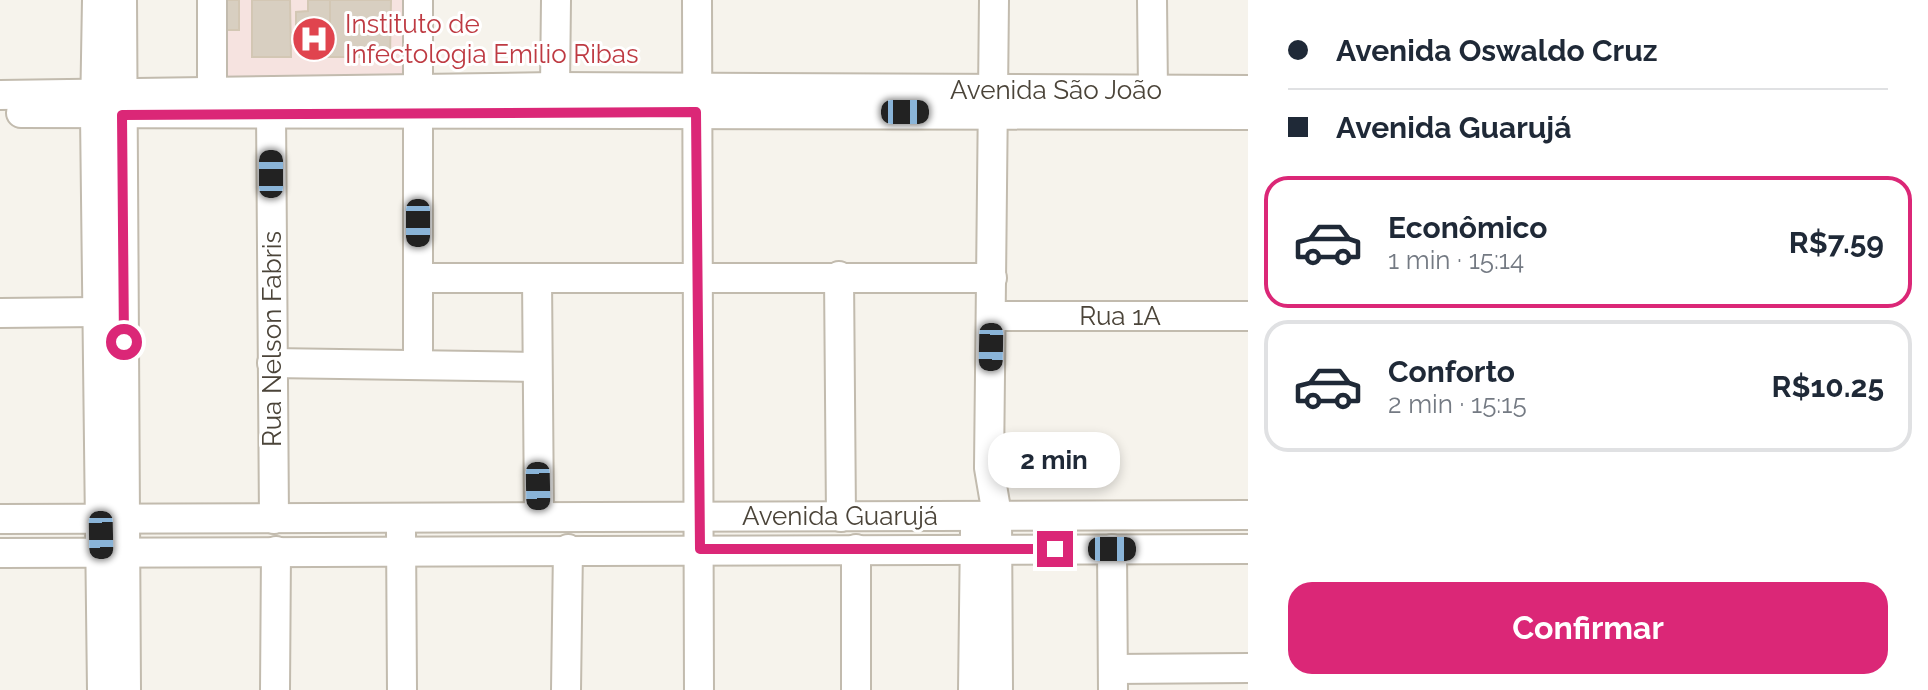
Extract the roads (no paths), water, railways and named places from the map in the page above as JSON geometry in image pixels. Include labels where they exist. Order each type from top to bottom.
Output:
[{"type":"street","points":[[97,0],[109,103],[113,518],[102,690]]},
{"type":"street","points":[[113,518],[98,312],[109,103],[122,0]]},
{"type":"street","points":[[212,0],[212,90]]},
{"type":"street","points":[[418,0],[418,364]]},
{"type":"street","points":[[555,87],[556,0]]},
{"type":"street","points":[[697,0],[699,690]]},
{"type":"street","points":[[994,0],[992,316],[986,548],[998,690]]},
{"type":"street","points":[[1152,0],[1153,90]]},
{"type":"street","name":"Avenida São João","points":[[0,95],[271,111],[555,87],[696,101]]},
{"type":"street","name":"Avenida São João","points":[[0,113],[212,90],[418,100],[994,101],[1248,115]]},
{"type":"street","name":"Avenida São João","points":[[994,101],[1153,90],[1248,90]]},
{"type":"street","name":"Rua Nelson Fabris","points":[[271,111],[274,519]]},
{"type":"street","points":[[839,276],[841,517]]},
{"type":"street","points":[[418,278],[992,278]]},
{"type":"street","points":[[537,278],[539,516]]},
{"type":"street","points":[[0,313],[98,312]]},
{"type":"street","name":"Rua 1A","points":[[992,316],[1248,316]]},
{"type":"street","points":[[272,363],[536,367]]},
{"type":"street","name":"Avenida Guarujá","points":[[0,519],[1248,515]]},
{"type":"street","points":[[401,518],[402,690]]},
{"type":"street","points":[[973,690],[986,548]]},
{"type":"street","points":[[566,690],[568,549]]},
{"type":"street","points":[[856,549],[856,690]]},
{"type":"street","points":[[1112,549],[1113,680],[1248,668]]},
{"type":"street","name":"Avenida Guarujá","points":[[0,553],[1248,549]]},
{"type":"street","points":[[275,690],[276,551]]},
{"type":"street","points":[[113,552],[126,690]]},
{"type":"place","name":"Instituto de Infectologia Emilio Ribas","points":[[314,39]]}]
